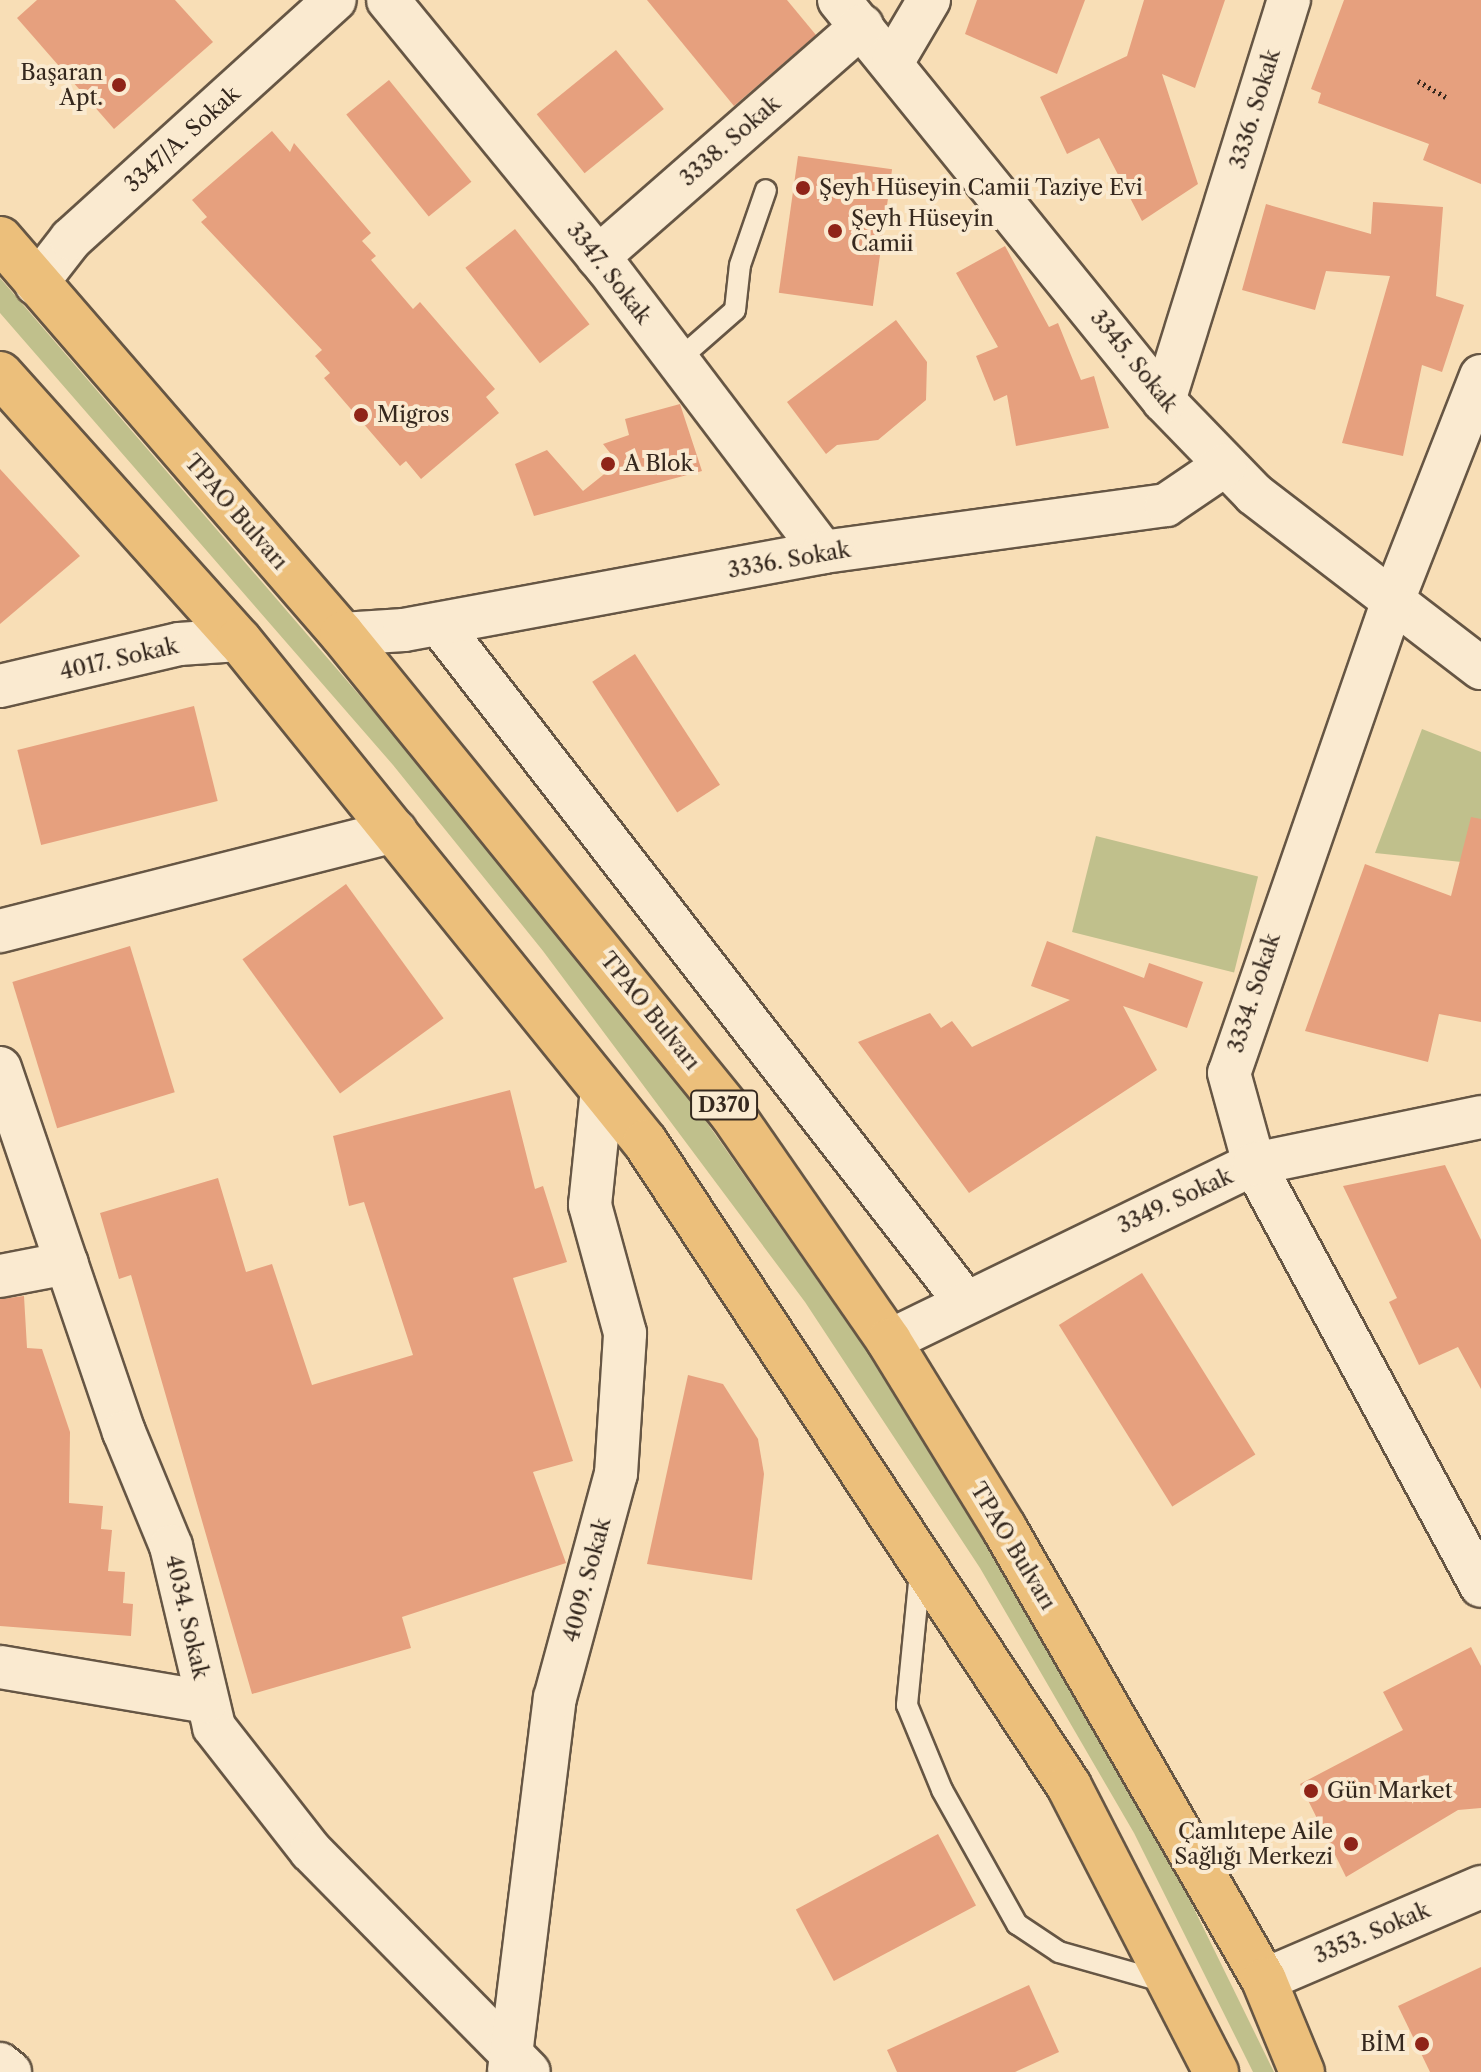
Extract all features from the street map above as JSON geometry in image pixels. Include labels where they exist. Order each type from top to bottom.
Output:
[{"type":"highway","name":"TPAO Bulvarı","points":[[0,239],[342,634],[722,1102],[889,1341],[1264,1980],[1302,2072]]},
{"type":"highway","points":[[0,374],[239,640],[602,1089],[921,1552],[1069,1786],[1174,1985],[1216,2072]]},
{"type":"street","name":"3347/A. Sokak","points":[[36,284],[71,239],[335,0]]},
{"type":"street","name":"3347. Sokak","points":[[388,0],[598,257],[823,552]]},
{"type":"street","points":[[893,61],[929,0]]},
{"type":"street","name":"3336. Sokak","points":[[1164,401],[1289,0]]},
{"type":"street","name":"3338. Sokak","points":[[598,257],[850,13]]},
{"type":"street","name":"3345. Sokak","points":[[850,13],[893,61],[1164,401],[1225,465],[1391,606],[1481,668]]},
{"type":"street","name":"3334. Sokak","points":[[1481,376],[1391,606],[1229,1073],[1254,1164],[1481,1586]]},
{"type":"street","name":"3336. Sokak","points":[[342,634],[439,624],[823,552],[1166,505],[1225,465]]},
{"type":"street","points":[[439,624],[964,1300]]},
{"type":"street","name":"4017. Sokak","points":[[0,686],[179,644],[239,640]]},
{"type":"street","points":[[0,931],[396,831]]},
{"type":"street","name":"4034. Sokak","points":[[0,1068],[67,1263],[171,1546],[214,1727],[311,1851],[516,2065]]},
{"type":"street","name":"4009. Sokak","points":[[516,2065],[555,1698],[616,1474],[625,1333],[590,1205],[602,1089]]},
{"type":"street","name":"3349. Sokak","points":[[889,1341],[964,1300],[1254,1164],[1481,1117]]},
{"type":"street","points":[[0,1276],[67,1263]]},
{"type":"street","points":[[0,1667],[206,1702]]},
{"type":"street","name":"3353. Sokak","points":[[1264,1980],[1481,1887]]},
{"type":"street","points":[[0,2064],[10,2072]]},
{"type":"lane","points":[[677,361],[735,310],[740,265],[766,190]]},
{"type":"lane","points":[[921,1552],[907,1705],[942,1790],[1017,1924],[1059,1952],[1174,1985]]},
{"type":"path","points":[[1418,81],[1446,97]]},
{"type":"green space","points":[[0,278],[448,798],[682,1087],[890,1384],[1038,1625],[1152,1823],[1274,2072],[1253,2072],[1134,1833],[980,1568],[805,1302],[543,951],[393,765],[0,313]]},
{"type":"green space","points":[[1422,729],[1481,752],[1481,864],[1375,853]]},
{"type":"green space","points":[[1096,836],[1258,876],[1234,972],[1072,932]]},
{"type":"building","name":"Başaran Apt.","points":[[37,0],[175,0],[213,42],[114,129],[17,18]]},
{"type":"building","points":[[647,0],[787,0],[816,35],[734,106]]},
{"type":"building","points":[[977,0],[1085,0],[1057,74],[965,34]]},
{"type":"building","points":[[1144,0],[1225,0],[1195,88],[1162,74],[1198,184],[1142,221],[1099,138],[1067,154],[1040,97],[1127,56]]},
{"type":"building","points":[[1344,0],[1481,0],[1481,184],[1423,160],[1429,144],[1318,103],[1321,93],[1311,89]]},
{"type":"building","points":[[616,50],[664,109],[585,173],[537,114]]},
{"type":"building","points":[[389,80],[471,182],[429,216],[346,115]]},
{"type":"building","points":[[272,131],[290,152],[294,143],[371,233],[362,241],[376,256],[371,260],[413,309],[420,302],[495,389],[486,397],[499,413],[421,479],[406,461],[400,466],[324,378],[330,373],[315,356],[322,350],[201,222],[207,217],[192,200]]},
{"type":"building","name":"Şeyh Hüseyin Camii","points":[[798,156],[892,169],[873,306],[779,293]]},
{"type":"building","points":[[1373,202],[1443,207],[1436,296],[1464,305],[1442,372],[1422,365],[1403,456],[1342,443],[1390,276],[1326,271],[1315,310],[1242,290],[1266,204],[1371,234]]},
{"type":"building","points":[[515,229],[589,324],[540,363],[465,268]]},
{"type":"building","points":[[1005,246],[1049,327],[1058,323],[1081,380],[1094,376],[1109,428],[1016,446],[1007,395],[994,401],[976,356],[998,347],[956,273]]},
{"type":"building","points":[[896,320],[927,362],[926,400],[878,440],[837,445],[826,454],[787,402]]},
{"type":"building","name":"A Blok","points":[[680,404],[702,471],[534,516],[515,464],[547,450],[583,491],[618,463],[603,444],[629,435],[625,419]]},
{"type":"building","points":[[0,469],[80,556],[0,624]]},
{"type":"building","points":[[635,654],[720,785],[677,813],[592,682]]},
{"type":"building","points":[[194,706],[218,801],[41,845],[17,750]]},
{"type":"building","points":[[1471,817],[1481,819],[1481,1022],[1439,1014],[1428,1062],[1305,1031],[1365,864],[1451,896]]},
{"type":"building","points":[[346,884],[444,1018],[340,1094],[242,959]]},
{"type":"building","points":[[1047,941],[1144,978],[1149,963],[1203,982],[1187,1028],[1123,1006],[1157,1070],[969,1193],[858,1042],[930,1013],[941,1028],[952,1021],[972,1047],[1070,1000],[1031,986]]},
{"type":"building","points":[[130,946],[175,1092],[57,1128],[12,982]]},
{"type":"building","points":[[510,1090],[535,1189],[543,1186],[567,1262],[513,1278],[573,1461],[533,1472],[566,1563],[402,1617],[411,1648],[252,1694],[131,1275],[119,1279],[100,1213],[218,1178],[246,1272],[272,1264],[312,1385],[413,1355],[364,1202],[349,1206],[333,1136]]},
{"type":"building","points":[[1445,1165],[1481,1240],[1481,1389],[1458,1347],[1419,1365],[1389,1302],[1397,1298],[1343,1186]]},
{"type":"building","points":[[1142,1273],[1255,1454],[1172,1506],[1059,1325]]},
{"type":"building","points":[[24,1296],[27,1348],[42,1349],[70,1432],[69,1503],[103,1506],[101,1529],[112,1530],[108,1571],[125,1572],[123,1603],[133,1604],[131,1636],[0,1626],[0,1299]]},
{"type":"building","points":[[688,1375],[723,1384],[758,1439],[764,1474],[752,1580],[647,1564]]},
{"type":"building","points":[[1471,1647],[1481,1666],[1481,1808],[1458,1810],[1346,1877],[1300,1784],[1403,1730],[1383,1692]]},
{"type":"building","points":[[938,1834],[976,1906],[834,1981],[796,1910]]},
{"type":"building","points":[[1481,1967],[1481,2072],[1430,2072],[1398,2006]]},
{"type":"building","points":[[1029,1985],[1059,2052],[1015,2072],[897,2072],[887,2050]]},
{"type":"place","name":"Başaran Apt.","points":[[119,85]]},
{"type":"place","name":"Şeyh Hüseyin Camii Taziye Evi","points":[[803,188]]},
{"type":"place","name":"Şeyh Hüseyin Camii","points":[[835,231]]},
{"type":"place","name":"Migros","points":[[361,415]]},
{"type":"place","name":"A Blok","points":[[608,464]]},
{"type":"place","name":"Gün Market","points":[[1311,1791]]},
{"type":"place","name":"Çamlıtepe Aile Sağlığı Merkezi","points":[[1351,1844]]},
{"type":"place","name":"BİM","points":[[1422,2044]]}]
